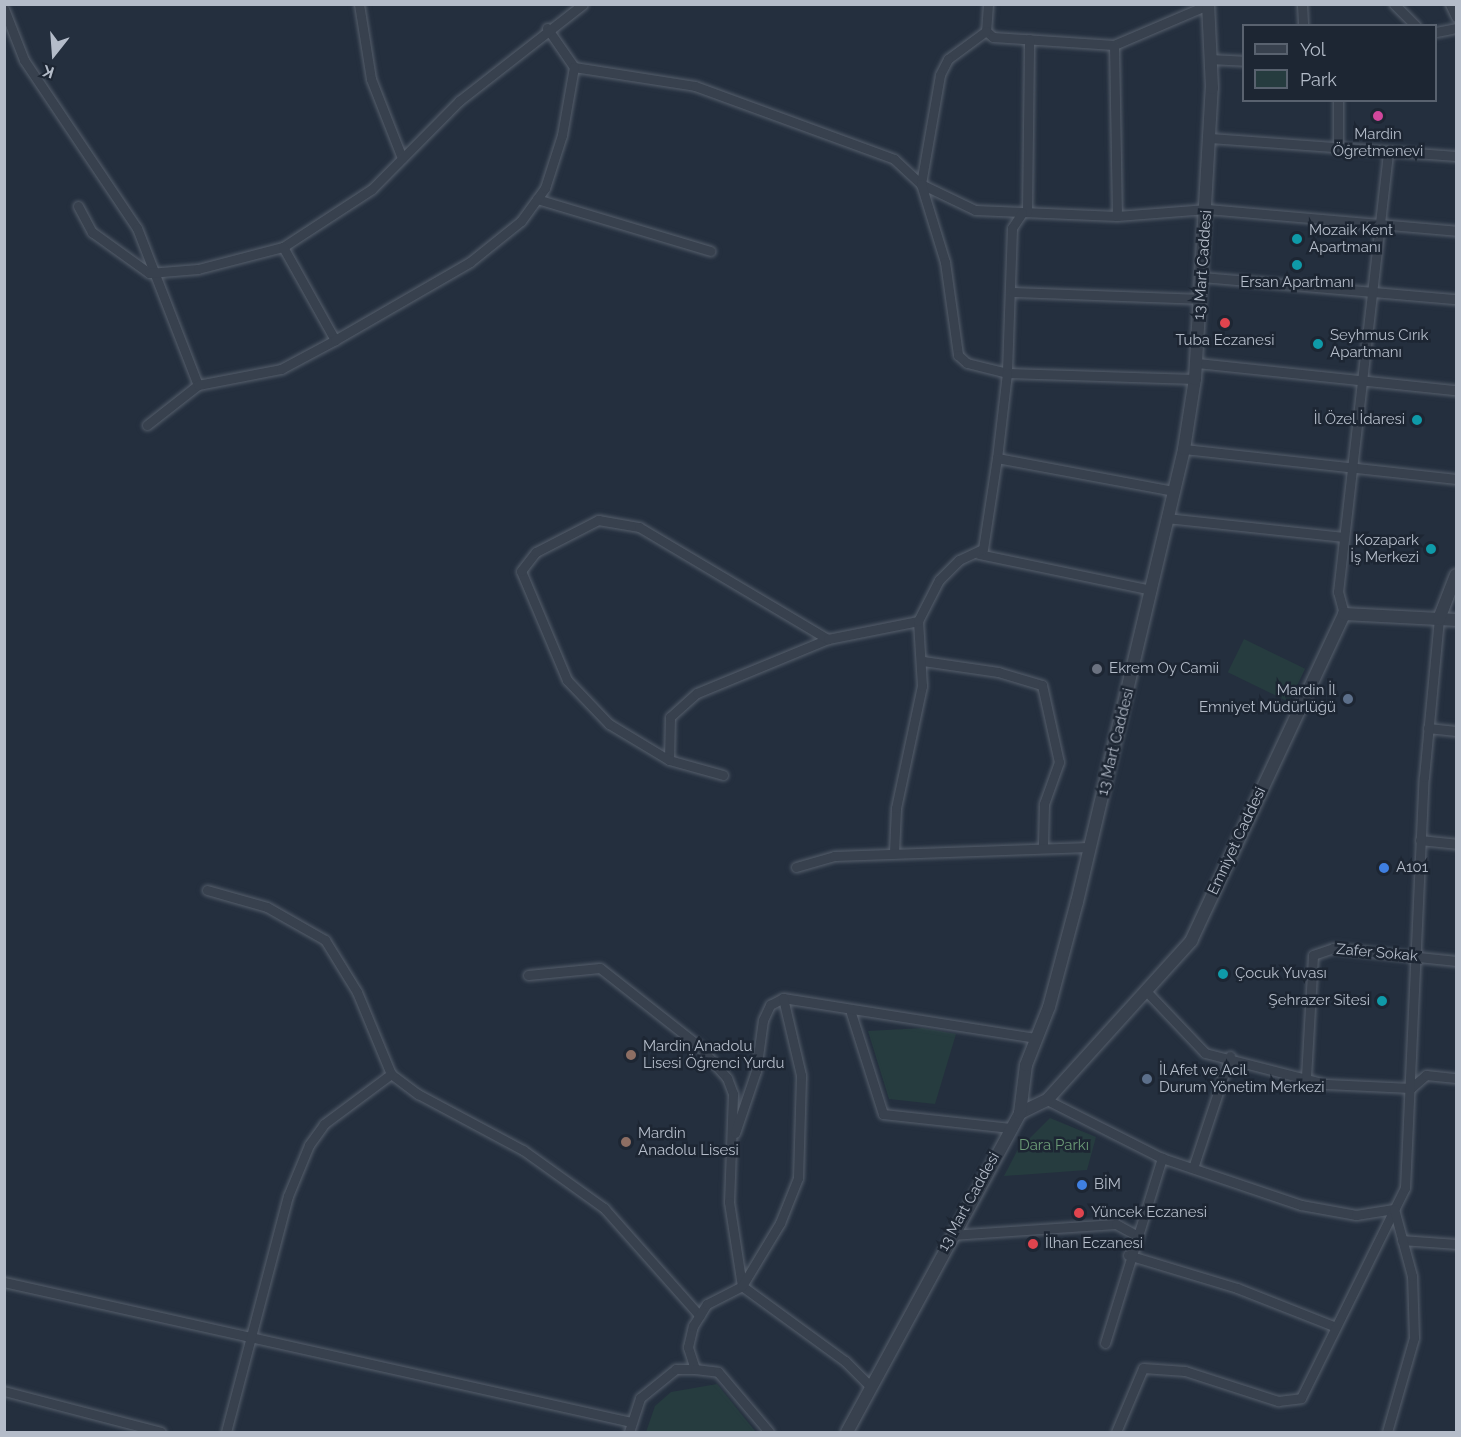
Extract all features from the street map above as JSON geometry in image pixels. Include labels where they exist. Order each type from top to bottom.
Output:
[{"type":"street","points":[[359,4],[371,78],[402,158]]},
{"type":"street","points":[[78,206],[92,232],[129,262],[156,272],[198,269],[283,247],[372,189],[402,158],[547,28],[583,4]]},
{"type":"street","points":[[988,4],[986,31],[948,59],[940,75],[921,184],[945,262],[958,355],[967,363],[1007,373],[1195,379]]},
{"type":"street","points":[[1302,4],[1303,24]]},
{"type":"street","points":[[1394,4],[1414,24]]},
{"type":"street","points":[[1450,4],[1456,17]]},
{"type":"street","points":[[986,31],[993,37],[1114,45],[1208,5]]},
{"type":"street","name":"13 Mart Caddesi","points":[[848,1432],[870,1386],[951,1235],[1020,1113],[1035,1038],[1049,1007],[1184,449],[1197,363],[1199,299],[1207,209],[1210,138],[1208,5]]},
{"type":"street","points":[[4,6],[24,60],[136,228],[156,272],[161,302],[198,385]]},
{"type":"street","points":[[147,425],[198,385],[281,369],[470,262],[521,221],[537,199],[562,135],[574,67],[547,28]]},
{"type":"street","points":[[1437,32],[1456,28]]},
{"type":"street","points":[[980,554],[997,458],[1007,373],[1012,228],[1024,212],[1029,39]]},
{"type":"street","points":[[1114,45],[1117,216]]},
{"type":"street","points":[[1209,59],[1242,61]]},
{"type":"street","points":[[574,67],[695,86],[894,159],[921,184],[975,210],[1117,216],[1207,209],[1456,231]]},
{"type":"street","points":[[1338,102],[1338,149]]},
{"type":"street","points":[[1210,138],[1456,156]]},
{"type":"street","points":[[1388,151],[1382,224],[1372,292],[1338,592],[1344,614],[1441,615],[1456,620]]},
{"type":"street","points":[[537,199],[710,251]]},
{"type":"street","points":[[283,247],[334,340]]},
{"type":"street","points":[[1202,277],[1456,299]]},
{"type":"street","points":[[1011,292],[1199,299]]},
{"type":"street","points":[[1197,363],[1456,390]]},
{"type":"street","points":[[1184,449],[1456,479]]},
{"type":"street","points":[[997,458],[1173,491]]},
{"type":"street","points":[[1166,518],[1344,537]]},
{"type":"street","points":[[723,775],[669,760],[609,724],[567,680],[521,571],[536,552],[598,520],[639,527],[828,639]]},
{"type":"street","points":[[894,852],[896,808],[923,661],[918,621],[939,580],[959,560],[980,554],[1151,590]]},
{"type":"street","points":[[1116,1432],[1143,1368],[1185,1371],[1278,1401],[1301,1398],[1405,1188],[1411,1088],[1414,956],[1428,728],[1441,615],[1456,575]]},
{"type":"street","name":"Emniyet Caddesi","points":[[1020,1113],[1047,1100],[1148,992],[1191,941],[1344,614]]},
{"type":"street","points":[[669,760],[670,717],[697,693],[828,639],[918,621]]},
{"type":"street","points":[[923,661],[998,672],[1042,685],[1059,762],[1044,804],[1043,846]]},
{"type":"street","points":[[1428,728],[1456,731]]},
{"type":"street","points":[[1420,840],[1456,844]]},
{"type":"street","points":[[796,867],[834,856],[1043,846],[1089,847]]},
{"type":"street","points":[[207,890],[267,907],[325,940],[357,992],[391,1074],[417,1094],[523,1150],[604,1208],[700,1316]]},
{"type":"street","name":"Zafer Sokak","points":[[1306,1077],[1313,955],[1333,948],[1456,961]]},
{"type":"street","points":[[528,975],[600,968],[699,1046],[727,1078],[733,1141],[729,1202],[742,1286],[845,1361],[870,1386]]},
{"type":"street","points":[[1148,992],[1205,1053],[1230,1056],[1326,1084],[1411,1088],[1426,1075],[1456,1078]]},
{"type":"street","points":[[733,1141],[756,1071],[762,1020],[770,1005],[783,998],[812,999],[851,1012],[928,1018],[1035,1038]]},
{"type":"street","points":[[695,1369],[688,1347],[700,1316],[707,1304],[742,1286],[780,1223],[798,1178],[801,1075],[783,998]]},
{"type":"street","points":[[851,1012],[883,1114],[1010,1128]]},
{"type":"street","points":[[1193,1168],[1230,1056]]},
{"type":"street","points":[[226,1432],[288,1196],[309,1145],[324,1124],[391,1074]]},
{"type":"street","points":[[1047,1100],[1162,1158],[1301,1205],[1356,1215],[1394,1209]]},
{"type":"street","points":[[1105,1342],[1134,1234],[1162,1158]]},
{"type":"street","points":[[1387,1432],[1414,1338],[1412,1276],[1394,1209]]},
{"type":"street","points":[[951,1235],[1116,1224],[1134,1234]]},
{"type":"street","points":[[1402,1240],[1456,1244]]},
{"type":"street","points":[[1128,1255],[1237,1288],[1336,1327]]},
{"type":"street","points":[[4,1282],[631,1422]]},
{"type":"street","points":[[628,1432],[640,1398],[657,1382],[676,1370],[695,1369],[718,1372],[769,1432]]},
{"type":"street","points":[[4,1391],[161,1432]]},
{"type":"green space","points":[[1244,639],[1305,669],[1289,702],[1228,672]]},
{"type":"green space","points":[[923,1028],[956,1034],[935,1104],[889,1099],[868,1031]]},
{"type":"green space","name":"Dara Parkı","points":[[1050,1118],[1096,1137],[1087,1170],[1004,1176],[1017,1151]]},
{"type":"green space","points":[[717,1384],[756,1432],[646,1432],[655,1406],[671,1392]]},
{"type":"place","name":"Mardin Öğretmenevi","points":[[1378,116]]},
{"type":"place","name":"Mozaik Kent Apartmanı","points":[[1297,239]]},
{"type":"place","name":"Ersan Apartmanı","points":[[1297,265]]},
{"type":"place","name":"Tuba Eczanesi","points":[[1225,323]]},
{"type":"place","name":"Seyhmus Cırık Apartmanı","points":[[1318,344]]},
{"type":"place","name":"İl Özel İdaresi","points":[[1417,420]]},
{"type":"place","name":"Kozapark İş Merkezi","points":[[1431,549]]},
{"type":"place","name":"Ekrem Oy Camii","points":[[1097,669]]},
{"type":"place","name":"Mardin İl Emniyet Müdürlüğü","points":[[1348,699]]},
{"type":"place","name":"A101","points":[[1384,868]]},
{"type":"place","name":"Çocuk Yuvası","points":[[1223,974]]},
{"type":"place","name":"Şehrazer Sitesi","points":[[1382,1001]]},
{"type":"place","name":"Mardin Anadolu Lisesi Öğrenci Yurdu","points":[[631,1055]]},
{"type":"place","name":"İl Afet ve Acil Durum Yönetim Merkezi","points":[[1147,1079]]},
{"type":"place","name":"Mardin Anadolu Lisesi","points":[[626,1142]]},
{"type":"place","name":"BİM","points":[[1082,1185]]},
{"type":"place","name":"Yüncek Eczanesi","points":[[1079,1213]]},
{"type":"place","name":"İlhan Eczanesi","points":[[1033,1244]]}]
